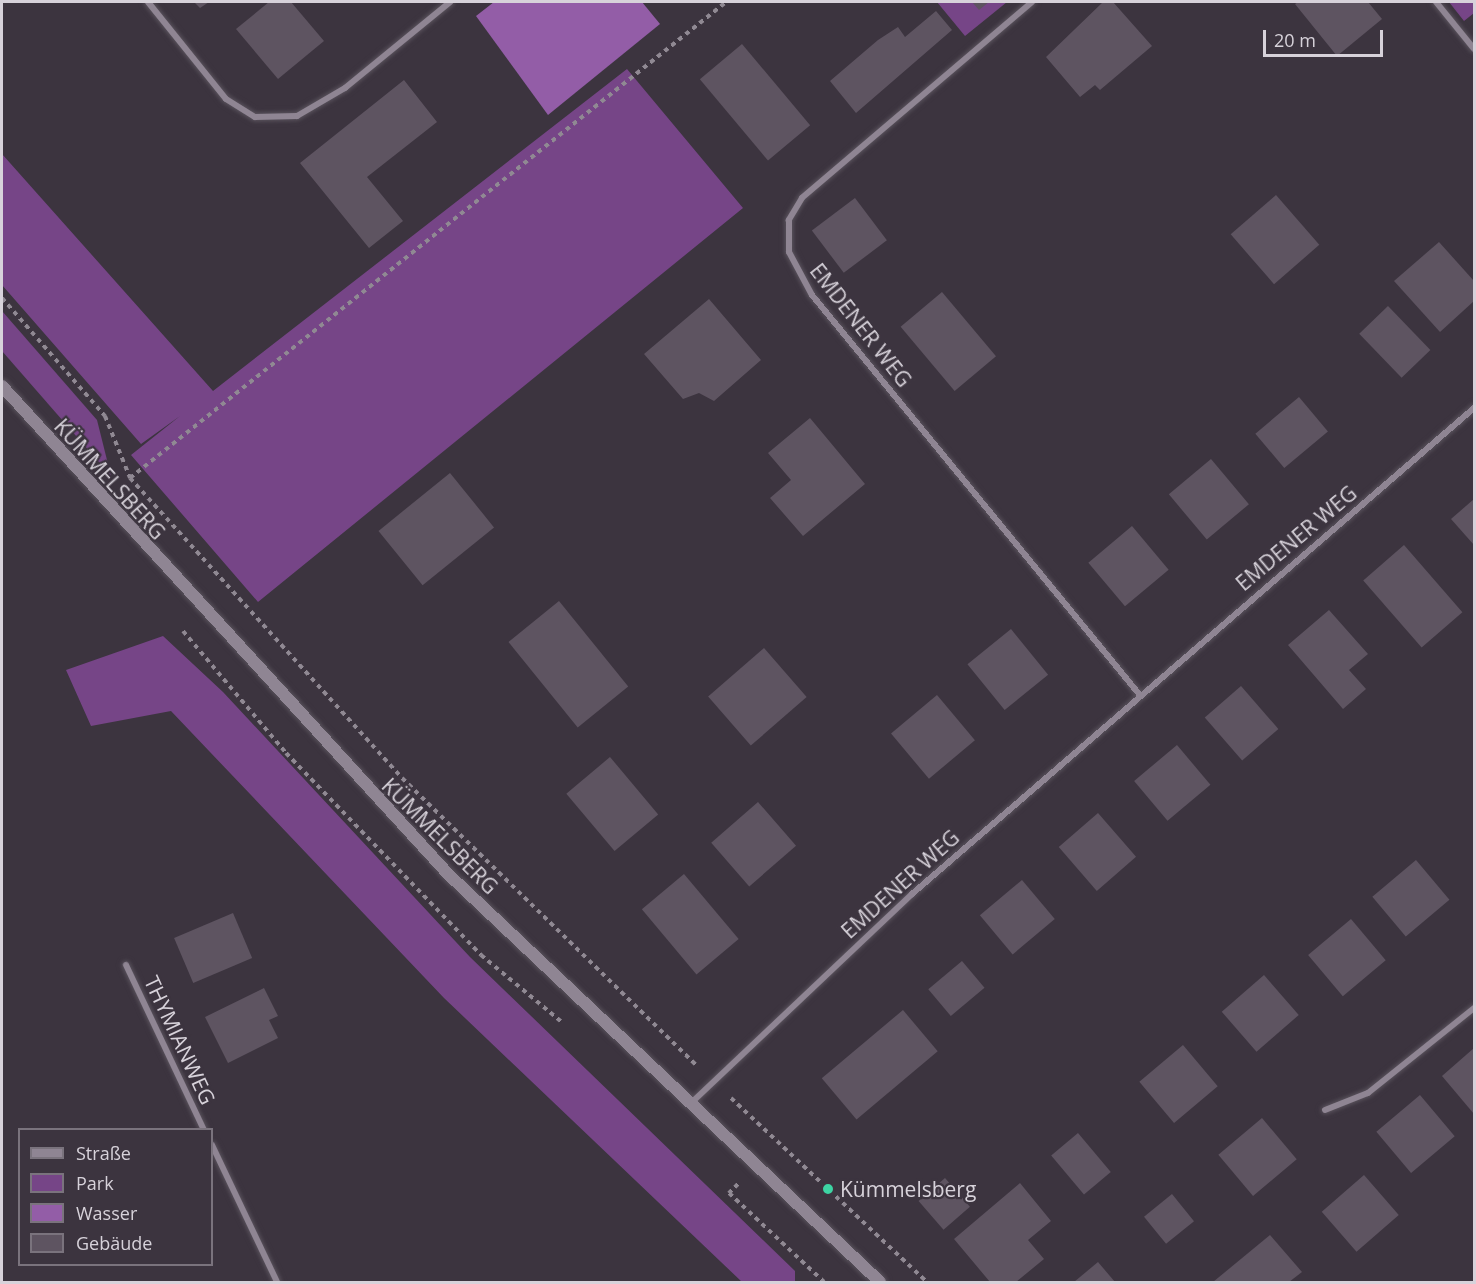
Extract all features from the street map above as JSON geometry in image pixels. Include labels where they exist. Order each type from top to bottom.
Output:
[{"type":"main road","name":"KÜMMELSBERG","points":[[2,386],[367,790],[689,1105],[880,1282]]},
{"type":"street","points":[[148,2],[226,99],[255,117],[297,116],[335,93],[450,2]]},
{"type":"street","name":"EMDENER WEG","points":[[1032,2],[802,198],[789,220],[789,252],[812,295],[1139,694]]},
{"type":"street","points":[[1436,2],[1474,49]]},
{"type":"street","name":"EMDENER WEG","points":[[689,1105],[853,948],[1139,694],[1474,408]]},
{"type":"street","name":"THYMIANWEG","points":[[126,964],[203,1128]]},
{"type":"street","points":[[1325,1110],[1368,1093],[1474,1008]]},
{"type":"street","points":[[213,1147],[277,1282]]},
{"type":"path","points":[[130,478],[726,2]]},
{"type":"path","name":"KÜMMELSBERG","points":[[2,298],[105,416],[130,478],[402,778],[685,1055]]},
{"type":"path","points":[[183,631],[286,753],[481,955]]},
{"type":"path","points":[[743,1110],[927,1282]]},
{"type":"path","points":[[756,1167],[729,1193],[824,1282]]},
{"type":"green space","points":[[937,2],[1007,2],[965,36]]},
{"type":"green space","points":[[1449,2],[1474,2],[1474,13],[1464,21]]},
{"type":"green space","points":[[627,69],[743,208],[258,602],[131,455],[180,416],[141,444],[2,285],[2,154],[213,391]]},
{"type":"green space","points":[[2,311],[97,420],[111,476],[2,351]]},
{"type":"green space","points":[[163,636],[223,692],[470,957],[795,1271],[795,1282],[742,1282],[444,998],[171,711],[91,726],[66,670]]},
{"type":"water","points":[[494,2],[642,2],[660,24],[548,115],[476,16]]},
{"type":"building","points":[[194,2],[209,2],[200,8]]},
{"type":"building","points":[[269,2],[291,2],[324,41],[278,79],[236,29]]},
{"type":"building","points":[[972,2],[989,2],[979,10]]},
{"type":"building","points":[[1103,2],[1113,2],[1152,46],[1100,90],[1095,85],[1080,97],[1046,57]]},
{"type":"building","points":[[1298,2],[1368,2],[1382,19],[1337,56],[1295,4]]},
{"type":"building","points":[[936,11],[952,30],[856,113],[830,81],[878,40],[898,27],[905,37]]},
{"type":"building","points":[[742,44],[810,125],[768,161],[700,79]]},
{"type":"building","points":[[404,80],[437,122],[367,177],[403,221],[369,248],[300,163]]},
{"type":"building","points":[[1276,195],[1319,245],[1274,284],[1231,234]]},
{"type":"building","points":[[855,198],[887,240],[844,273],[812,230]]},
{"type":"building","points":[[1439,242],[1474,281],[1474,301],[1440,332],[1394,281]]},
{"type":"building","points":[[942,292],[996,356],[955,391],[901,327]]},
{"type":"building","points":[[709,299],[761,360],[714,401],[699,393],[683,399],[644,354]]},
{"type":"building","points":[[1388,306],[1430,350],[1402,378],[1359,334]]},
{"type":"building","points":[[1299,397],[1328,431],[1284,468],[1255,434]]},
{"type":"building","points":[[810,418],[865,484],[803,536],[770,498],[791,480],[768,453]]},
{"type":"building","points":[[1211,459],[1249,504],[1207,540],[1169,494]]},
{"type":"building","points":[[450,473],[494,527],[423,585],[379,531]]},
{"type":"building","points":[[1474,499],[1474,545],[1451,519]]},
{"type":"building","points":[[1132,526],[1169,570],[1125,606],[1088,563]]},
{"type":"building","points":[[1404,545],[1462,612],[1422,648],[1363,580]]},
{"type":"building","points":[[559,601],[628,686],[578,727],[508,642]]},
{"type":"building","points":[[1329,610],[1368,654],[1349,670],[1366,689],[1343,709],[1288,645]]},
{"type":"building","points":[[1011,629],[1048,675],[1005,710],[967,664]]},
{"type":"building","points":[[764,648],[807,697],[751,746],[708,697]]},
{"type":"building","points":[[1241,686],[1278,729],[1242,761],[1205,717]]},
{"type":"building","points":[[937,695],[975,740],[929,779],[891,734]]},
{"type":"building","points":[[1177,745],[1210,785],[1168,821],[1134,781]]},
{"type":"building","points":[[610,757],[658,814],[615,851],[566,794]]},
{"type":"building","points":[[758,802],[796,846],[749,886],[711,843]]},
{"type":"building","points":[[1098,813],[1136,857],[1097,891],[1059,847]]},
{"type":"building","points":[[1416,860],[1449,900],[1406,936],[1372,897]]},
{"type":"building","points":[[684,874],[739,939],[697,974],[642,909]]},
{"type":"building","points":[[1022,880],[1055,919],[1013,954],[980,915]]},
{"type":"building","points":[[233,913],[252,958],[193,983],[174,938]]},
{"type":"building","points":[[1351,919],[1386,960],[1343,996],[1308,955]]},
{"type":"building","points":[[962,961],[984,988],[951,1016],[928,989]]},
{"type":"building","points":[[1264,975],[1299,1015],[1257,1052],[1222,1012]]},
{"type":"building","points":[[264,988],[278,1016],[269,1020],[278,1038],[228,1063],[205,1017]]},
{"type":"building","points":[[903,1010],[938,1051],[857,1120],[822,1078]]},
{"type":"building","points":[[1183,1045],[1218,1086],[1174,1123],[1139,1082]]},
{"type":"building","points":[[1474,1048],[1474,1114],[1442,1076]]},
{"type":"building","points":[[1420,1095],[1455,1136],[1411,1173],[1376,1132]]},
{"type":"building","points":[[1262,1118],[1297,1159],[1253,1196],[1218,1155]]},
{"type":"building","points":[[1078,1133],[1111,1172],[1084,1195],[1051,1155]]},
{"type":"building","points":[[1364,1175],[1399,1215],[1357,1252],[1322,1212]]},
{"type":"building","points":[[945,1178],[970,1207],[944,1230],[919,1201]]},
{"type":"building","points":[[1020,1183],[1051,1221],[1028,1240],[1044,1259],[1016,1282],[990,1282],[954,1239]]},
{"type":"building","points":[[1172,1194],[1194,1221],[1166,1244],[1144,1217]]},
{"type":"building","points":[[1270,1235],[1302,1272],[1289,1282],[1213,1282]]},
{"type":"building","points":[[1098,1262],[1115,1282],[1074,1282]]},
{"type":"place","name":"Kümmelsberg","points":[[828,1189]]}]
